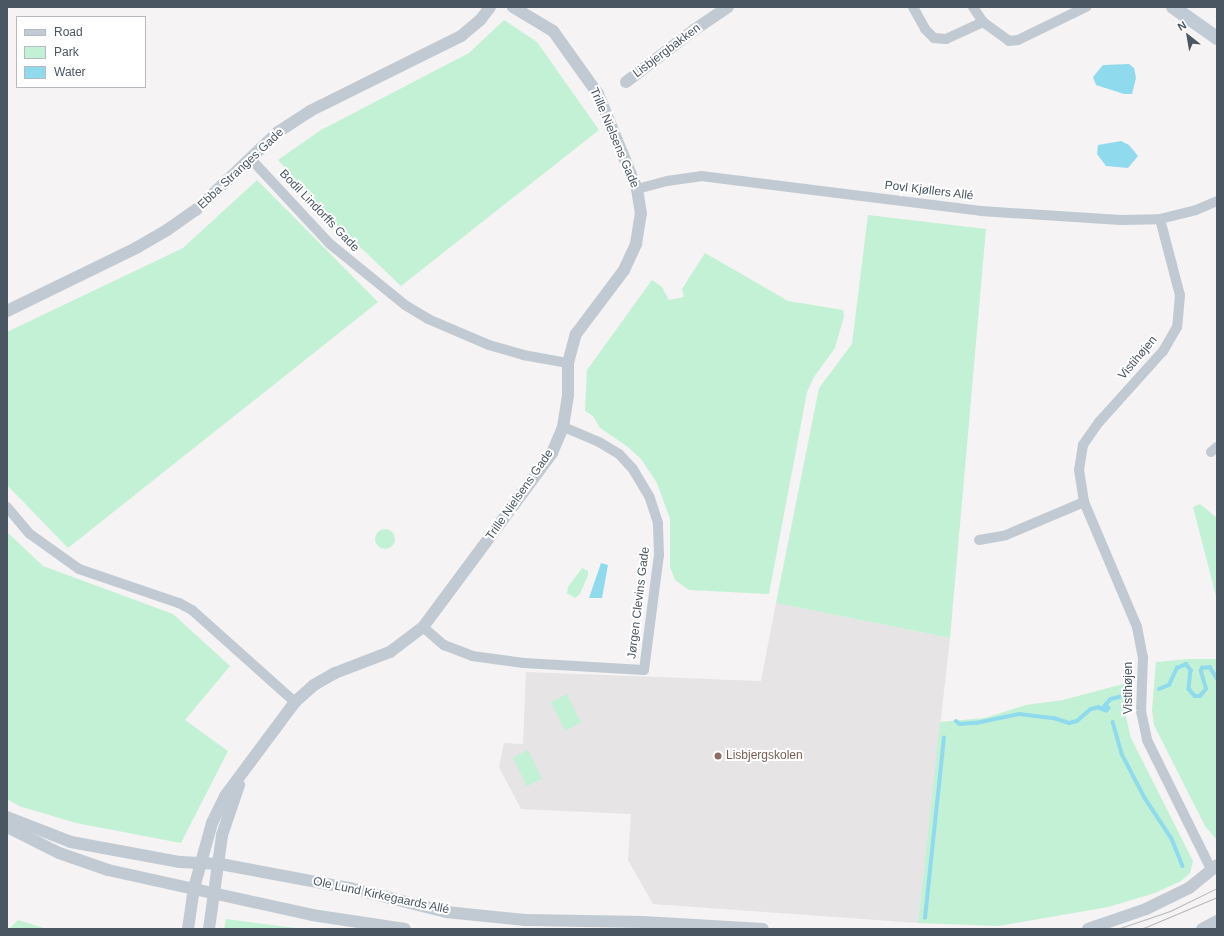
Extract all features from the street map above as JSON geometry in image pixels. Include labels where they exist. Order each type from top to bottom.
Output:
[{"type":"main road","points":[[1173,7],[1217,38]]},
{"type":"street","name":"Ebba Stranges Gade","points":[[7,311],[136,248],[167,230],[196,210],[278,132],[310,111],[462,36],[481,19],[490,7]]},
{"type":"street","name":"Trille Nielsens Gade","points":[[188,929],[194,888],[212,823],[225,796],[295,702],[314,685],[336,673],[390,652],[423,627],[552,453],[563,427],[568,394],[568,363],[576,334],[624,270],[633,251],[641,214],[637,189],[598,94],[553,31],[513,7]]},
{"type":"street","name":"Lisbjergbakken","points":[[626,82],[694,30],[728,7]]},
{"type":"street","points":[[913,7],[925,29],[934,38],[946,39],[983,22]]},
{"type":"street","points":[[973,7],[983,22],[1009,41],[1018,40],[1086,7]]},
{"type":"street","name":"Bodil Lindorffs Gade","points":[[250,158],[330,244],[405,305],[428,319],[489,345],[523,355],[568,363]]},
{"type":"street","name":"Povl Kjøllers Allé","points":[[637,189],[667,181],[701,176],[981,211],[1121,220],[1160,219],[1196,210],[1217,200]]},
{"type":"street","name":"Vistihøjen","points":[[1160,219],[1180,295],[1177,327],[1163,351],[1099,422],[1083,445],[1079,470],[1084,502],[1137,627],[1143,657],[1141,712],[1147,740],[1214,867]]},
{"type":"street","name":"Jørgen Clevins Gade","points":[[423,627],[436,639],[455,650],[472,656],[524,663],[644,670],[659,555],[658,523],[649,496],[633,469],[619,454],[599,442],[563,427]]},
{"type":"street","points":[[979,540],[1006,535],[1084,502]]},
{"type":"street","points":[[7,508],[30,534],[80,569],[179,603],[192,610],[295,702]]},
{"type":"street","name":"Trille Nielsens Gade","points":[[209,929],[220,864],[222,835],[228,812],[244,771]]},
{"type":"street","name":"Ole Lund Kirkegaards Allé","points":[[7,817],[71,842],[180,862],[220,864],[364,890],[446,912],[525,920],[659,923],[763,929]]},
{"type":"street","points":[[7,827],[59,853],[108,870],[312,915],[405,929]]},
{"type":"street","points":[[1088,929],[1146,909],[1189,888],[1214,867]]},
{"type":"street","points":[[1202,929],[1217,921]]},
{"type":"shaded area","name":"Lisbjergskolen","points":[[776,603],[950,638],[918,923],[653,904],[628,860],[631,814],[521,809],[499,767],[504,743],[523,744],[526,672],[761,681]]},
{"type":"green space","points":[[504,20],[537,42],[599,130],[401,286],[337,225],[278,160],[321,130],[469,53]]},
{"type":"green space","points":[[257,180],[378,302],[68,548],[7,485],[7,332],[183,248]]},
{"type":"green space","points":[[868,215],[986,229],[950,638],[776,603],[819,388],[852,344]]},
{"type":"green space","points":[[705,253],[788,301],[843,310],[844,316],[835,348],[814,377],[807,392],[769,594],[689,590],[675,580],[670,567],[670,519],[657,483],[641,459],[628,447],[600,428],[593,416],[585,411],[587,370],[652,280],[662,287],[669,300],[684,297],[682,289]]},
{"type":"green space","points":[[1200,504],[1217,518],[1217,600],[1193,507]]},
{"type":"green space","points":[[381,529],[389,529],[395,535],[395,543],[389,549],[381,549],[375,543],[375,535]]},
{"type":"green space","points":[[7,532],[43,566],[173,614],[230,666],[185,720],[228,751],[181,843],[76,823],[19,806],[7,799]]},
{"type":"green space","points":[[582,568],[588,571],[588,575],[580,594],[575,598],[567,593],[568,587]]},
{"type":"green space","points":[[1189,659],[1217,659],[1217,840],[1205,826],[1154,725],[1152,710],[1156,662]]},
{"type":"green space","points":[[1127,683],[1126,717],[1131,738],[1193,861],[1190,873],[1181,881],[1155,893],[1108,907],[998,926],[918,923],[940,722],[985,718],[1026,705],[1063,700]]},
{"type":"green space","points":[[567,694],[581,723],[565,731],[551,702]]},
{"type":"green space","points":[[528,750],[542,779],[527,786],[513,757]]},
{"type":"green space","points":[[226,919],[303,929],[224,929]]},
{"type":"green space","points":[[18,920],[47,929],[9,929]]},
{"type":"water","points":[[1129,64],[1134,68],[1136,78],[1132,94],[1124,94],[1096,85],[1093,77],[1103,65]]},
{"type":"water","points":[[1121,141],[1129,145],[1138,156],[1128,168],[1106,166],[1097,154],[1098,145]]},
{"type":"water","points":[[601,563],[608,565],[602,598],[589,598]]},
{"type":"water","points":[[1107,703],[1111,708],[1107,713],[1096,709]]},
{"type":"waterway","points":[[1159,689],[1169,685],[1177,668],[1186,664],[1191,670],[1189,689],[1195,696],[1200,696],[1206,689],[1201,671],[1202,668],[1210,667],[1217,678]]},
{"type":"waterway","points":[[1105,705],[1111,699],[1123,696]]},
{"type":"waterway","points":[[956,721],[960,724],[976,723],[1019,714],[1054,718],[1069,723],[1077,721],[1091,709],[1099,707]]},
{"type":"waterway","points":[[1113,722],[1122,754],[1145,798],[1172,839],[1183,866]]},
{"type":"waterway","points":[[925,918],[944,738]]},
{"type":"tram line","points":[[1117,929],[1170,911],[1217,888]]},
{"type":"tram line","points":[[1141,929],[1217,897]]},
{"type":"place","name":"Lisbjergskolen","points":[[718,756]]}]
